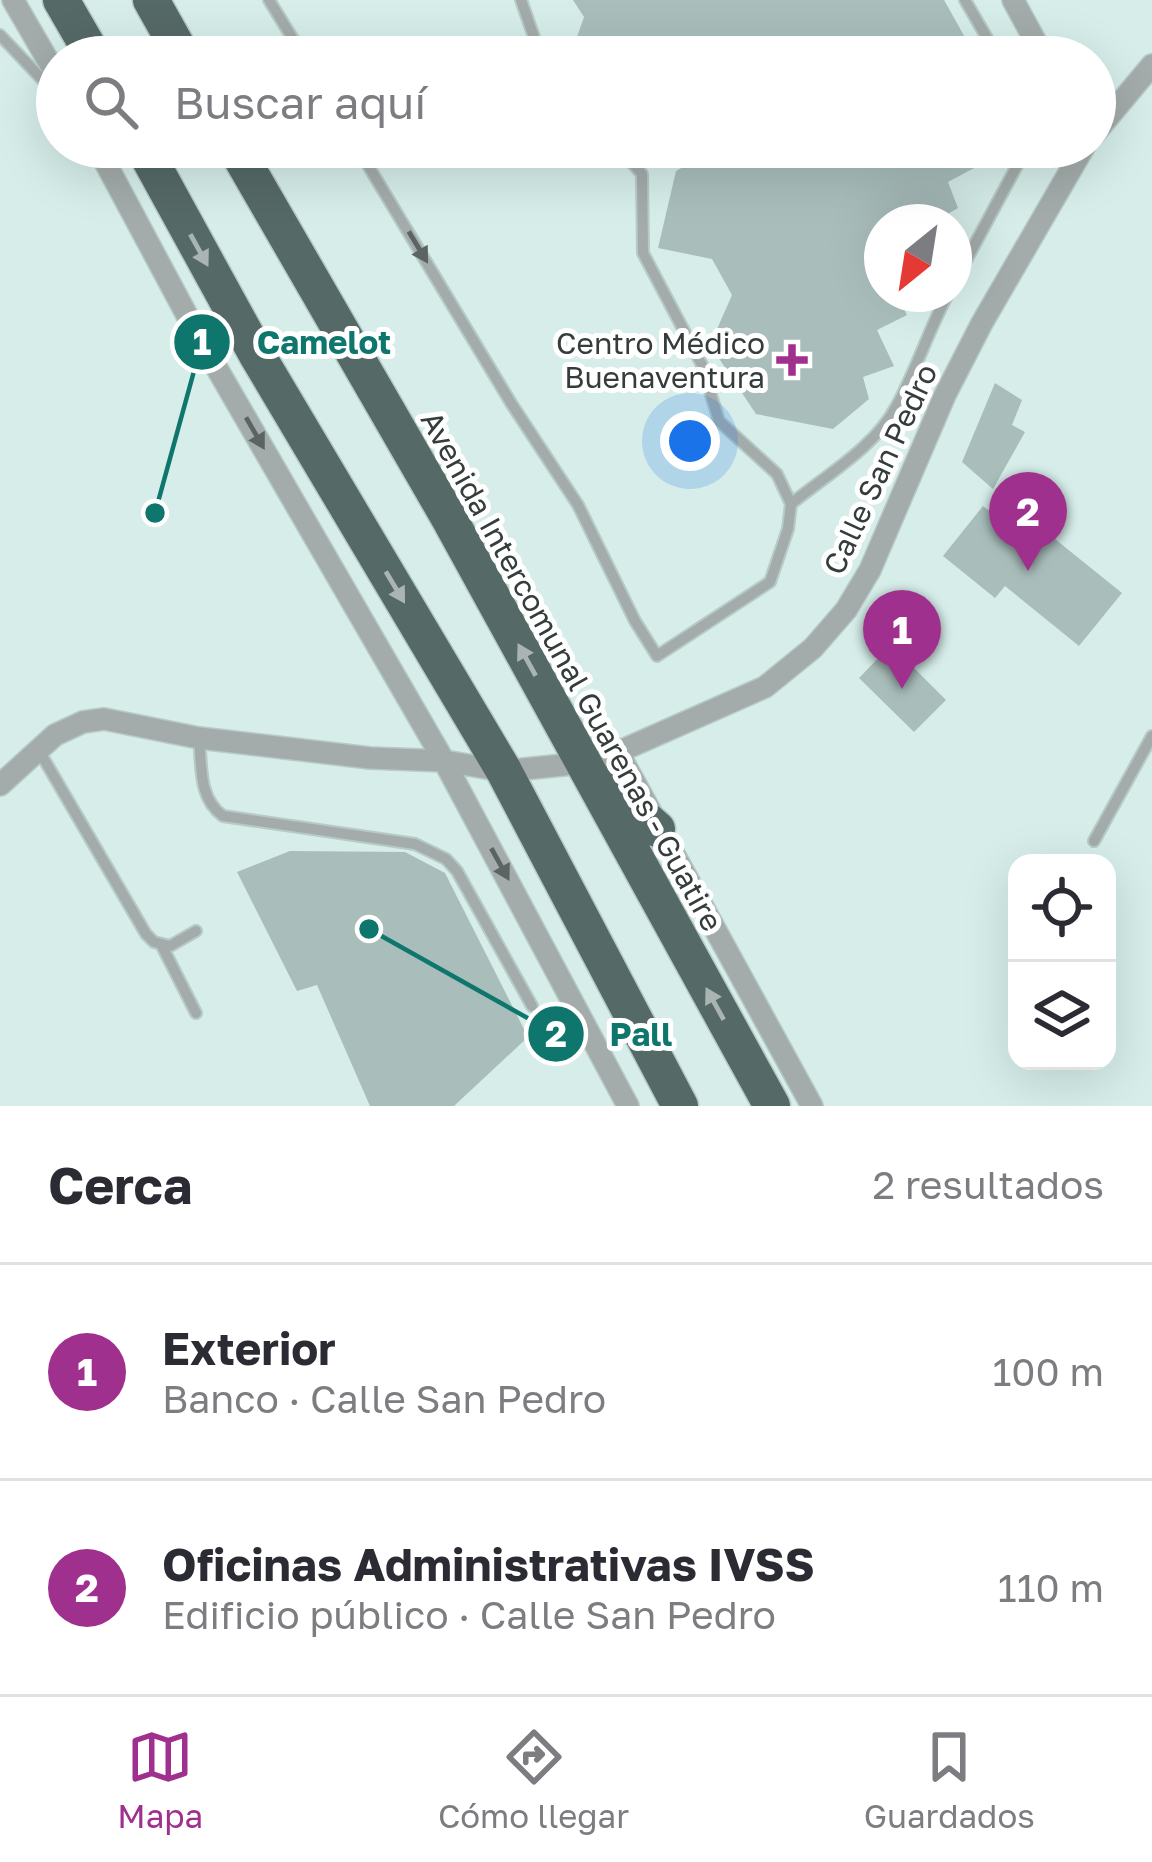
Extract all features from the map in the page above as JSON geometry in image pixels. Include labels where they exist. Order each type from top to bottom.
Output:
[{"type":"highway","points":[[61,0],[82,36]]},
{"type":"highway","points":[[151,0],[171,36]]},
{"type":"highway","points":[[154,168],[256,355],[504,771],[680,1106]]},
{"type":"highway","name":"Avenida Intercomunal Guarenas - Guatire","points":[[247,168],[449,518],[600,758],[772,1106]]},
{"type":"highway","points":[[600,758],[657,829]]},
{"type":"street","points":[[13,0],[36,40]]},
{"type":"street","points":[[1013,0],[1033,36]]},
{"type":"street","points":[[1116,108],[1152,65]]},
{"type":"street","points":[[108,168],[197,334],[444,761],[628,1106]]},
{"type":"street","name":"Calle San Pedro","points":[[0,785],[38,749],[82,722],[104,719],[199,738],[504,771],[600,758],[765,687],[813,648],[846,610],[870,570],[945,395],[1072,168]]},
{"type":"street","name":"Avenida Intercomunal Guarenas - Guatire","points":[[657,829],[812,1106]]},
{"type":"lane","points":[[269,0],[291,36]]},
{"type":"lane","points":[[521,0],[534,36]]},
{"type":"lane","points":[[965,0],[986,36]]},
{"type":"lane","points":[[0,34],[36,72]]},
{"type":"lane","points":[[370,168],[578,506],[657,656],[770,582],[788,529],[791,504],[777,474],[719,421],[702,365],[643,253],[642,174],[637,168]]},
{"type":"lane","points":[[972,249],[1016,168]]},
{"type":"lane","points":[[791,504],[863,446],[895,410],[938,312]]},
{"type":"lane","points":[[1094,841],[1152,736]]},
{"type":"lane","points":[[199,738],[205,794],[223,816],[415,844],[446,859],[532,1006]]},
{"type":"lane","points":[[38,749],[146,934],[162,946],[196,1013]]},
{"type":"lane","points":[[162,946],[183,941],[196,931]]},
{"type":"building","points":[[573,0],[944,0],[964,36],[577,36],[584,17]]},
{"type":"building","points":[[681,168],[974,168],[948,182],[956,204],[864,204],[864,312],[907,315],[877,330],[894,366],[863,377],[869,399],[833,429],[756,414],[710,345],[732,295],[712,259],[658,248],[676,171]]},
{"type":"building","points":[[995,383],[1022,400],[1012,425],[1025,432],[993,489],[962,462]]},
{"type":"building","points":[[1004,498],[1122,593],[1079,646],[1005,586],[995,598],[943,556],[983,506],[992,513]]},
{"type":"building","points":[[891,645],[946,700],[914,732],[859,678]]},
{"type":"building","points":[[290,851],[405,852],[445,873],[528,1037],[454,1106],[370,1106],[317,985],[297,991],[237,872]]},
{"type":"place","name":"Centro Médico Buenaventura","points":[[792,360]]},
{"type":"place","name":"Camelot","points":[[155,513]]},
{"type":"place","name":"Oficinas Administrativas IVSS","points":[[1028,571]]},
{"type":"place","name":"Exterior","points":[[902,689]]},
{"type":"place","name":"Pall","points":[[369,929]]}]
